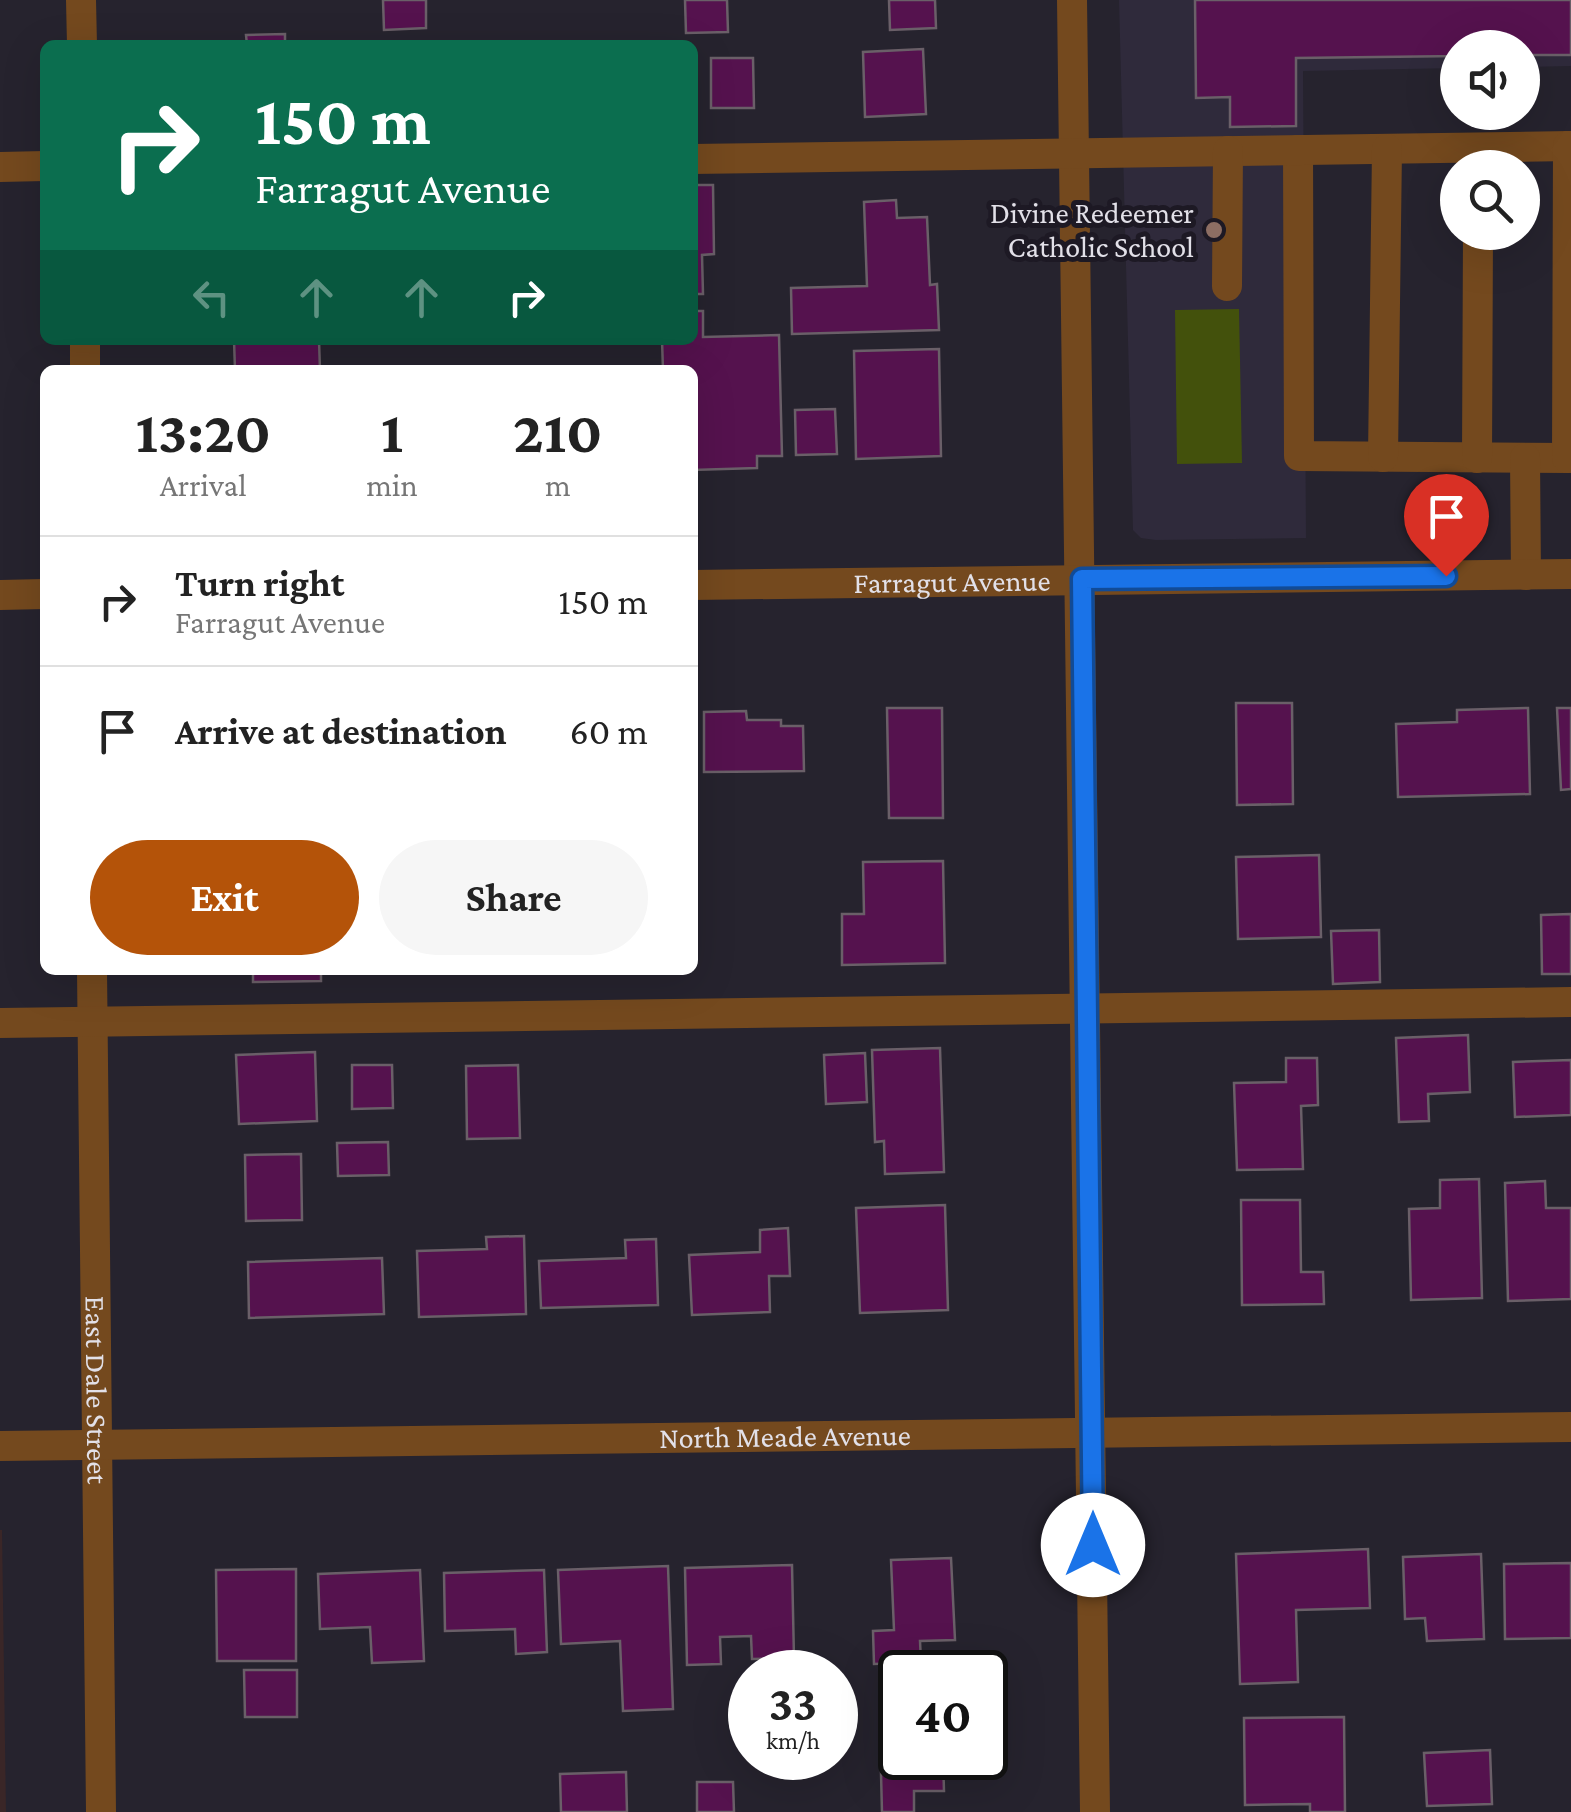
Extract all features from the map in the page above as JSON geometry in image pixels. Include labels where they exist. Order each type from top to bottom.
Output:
[{"type":"street","points":[[81,0],[82,40]]},
{"type":"street","points":[[1072,0],[1088,1010],[1095,1812]]},
{"type":"street","points":[[1298,150],[1298,456],[1569,458],[1570,146],[1537,150]]},
{"type":"street","points":[[698,159],[1387,149],[1440,154]]},
{"type":"street","points":[[1383,457],[1387,149]]},
{"type":"street","points":[[1227,286],[1228,151]]},
{"type":"street","points":[[0,167],[40,166]]},
{"type":"street","points":[[1477,458],[1478,250]]},
{"type":"street","points":[[1525,458],[1526,575]]},
{"type":"street","name":"Farragut Avenue","points":[[698,586],[1571,574]]},
{"type":"street","points":[[0,595],[40,594]]},
{"type":"street","name":"East Dale Street","points":[[92,975],[101,1812]]},
{"type":"street","points":[[0,1023],[1571,1002]]},
{"type":"street","name":"North Meade Avenue","points":[[0,1446],[1571,1427]]},
{"type":"shaded area","name":"Divine Redeemer Catholic School","points":[[1119,0],[1571,0],[1571,66],[1540,67],[1540,30],[1440,30],[1440,68],[1303,71],[1306,538],[1156,540],[1141,538],[1133,530]]},
{"type":"shaded area","points":[[2,1530],[6,1812],[0,1812]]},
{"type":"green space","points":[[1239,309],[1242,463],[1177,464],[1175,310]]},
{"type":"building","points":[[383,0],[426,0],[426,28],[384,30]]},
{"type":"building","points":[[685,0],[727,0],[728,32],[686,33]]},
{"type":"building","points":[[889,0],[935,0],[936,28],[890,30]]},
{"type":"building","points":[[1195,0],[1571,0],[1571,55],[1540,55],[1540,30],[1440,30],[1440,56],[1296,58],[1296,126],[1230,127],[1230,97],[1196,98]]},
{"type":"building","points":[[285,34],[285,40],[246,40],[246,35]]},
{"type":"building","points":[[923,49],[926,114],[865,117],[863,52]]},
{"type":"building","points":[[711,58],[753,58],[754,108],[711,108]]},
{"type":"building","points":[[698,185],[713,185],[714,254],[702,255],[703,294],[698,294]]},
{"type":"building","points":[[896,200],[897,218],[927,217],[930,285],[937,284],[939,330],[792,334],[791,288],[867,286],[864,202]]},
{"type":"building","points":[[698,311],[703,311],[703,337],[779,335],[782,456],[757,456],[757,468],[698,470],[698,365],[663,365],[662,345],[698,345]]},
{"type":"building","points":[[234,345],[319,345],[320,365],[235,365]]},
{"type":"building","points":[[939,349],[941,456],[856,459],[854,351]]},
{"type":"building","points":[[835,409],[837,454],[796,455],[795,410]]},
{"type":"building","points":[[1236,703],[1292,703],[1293,804],[1237,805]]},
{"type":"building","points":[[887,708],[942,708],[943,818],[889,818]]},
{"type":"building","points":[[1528,708],[1530,794],[1398,797],[1396,724],[1457,722],[1457,710]]},
{"type":"building","points":[[1557,708],[1571,708],[1571,789],[1561,790]]},
{"type":"building","points":[[746,711],[747,720],[781,720],[781,726],[803,726],[804,771],[704,772],[704,712]]},
{"type":"building","points":[[1319,855],[1321,937],[1238,939],[1236,857]]},
{"type":"building","points":[[943,861],[945,963],[842,965],[842,914],[864,914],[863,862]]},
{"type":"building","points":[[1571,914],[1571,974],[1542,974],[1541,915]]},
{"type":"building","points":[[1379,930],[1380,982],[1333,984],[1331,931]]},
{"type":"building","points":[[253,975],[321,975],[321,981],[253,982]]},
{"type":"building","points":[[1468,1035],[1470,1092],[1428,1094],[1429,1121],[1399,1122],[1396,1038]]},
{"type":"building","points":[[940,1048],[944,1172],[885,1174],[884,1141],[875,1142],[872,1050]]},
{"type":"building","points":[[315,1052],[317,1121],[239,1124],[236,1055]]},
{"type":"building","points":[[865,1053],[867,1102],[826,1104],[824,1055]]},
{"type":"building","points":[[1286,1058],[1317,1058],[1318,1105],[1301,1106],[1303,1169],[1237,1170],[1234,1083],[1286,1082]]},
{"type":"building","points":[[1571,1060],[1571,1115],[1515,1117],[1513,1062]]},
{"type":"building","points":[[352,1065],[392,1065],[393,1108],[352,1109]]},
{"type":"building","points":[[518,1065],[520,1138],[467,1139],[466,1066]]},
{"type":"building","points":[[388,1142],[389,1175],[338,1176],[337,1143]]},
{"type":"building","points":[[301,1154],[302,1220],[246,1221],[245,1155]]},
{"type":"building","points":[[1479,1179],[1482,1298],[1411,1300],[1409,1209],[1440,1208],[1440,1180]]},
{"type":"building","points":[[1545,1181],[1546,1208],[1571,1208],[1571,1299],[1508,1301],[1505,1183]]},
{"type":"building","points":[[1241,1200],[1300,1200],[1301,1272],[1323,1272],[1324,1304],[1242,1305]]},
{"type":"building","points":[[945,1205],[948,1310],[860,1313],[856,1208]]},
{"type":"building","points":[[788,1228],[790,1276],[769,1276],[770,1312],[692,1315],[689,1255],[760,1252],[760,1230]]},
{"type":"building","points":[[524,1236],[526,1314],[419,1317],[417,1251],[487,1249],[486,1237]]},
{"type":"building","points":[[656,1239],[658,1305],[541,1308],[539,1261],[626,1258],[625,1240]]},
{"type":"building","points":[[382,1258],[384,1314],[249,1318],[248,1262]]},
{"type":"building","points":[[1368,1549],[1370,1608],[1296,1610],[1298,1682],[1240,1684],[1236,1554]]},
{"type":"building","points":[[1481,1554],[1484,1639],[1427,1641],[1425,1618],[1405,1619],[1403,1557]]},
{"type":"building","points":[[951,1558],[955,1640],[920,1641],[920,1650],[878,1650],[878,1664],[874,1664],[873,1631],[894,1630],[891,1560]]},
{"type":"building","points":[[1571,1563],[1571,1638],[1505,1639],[1504,1564]]},
{"type":"building","points":[[792,1565],[794,1650],[752,1650],[751,1636],[720,1637],[721,1664],[687,1665],[685,1568]]},
{"type":"building","points":[[668,1566],[673,1709],[623,1711],[620,1641],[561,1644],[558,1570]]},
{"type":"building","points":[[296,1569],[296,1661],[217,1661],[216,1570]]},
{"type":"building","points":[[420,1570],[424,1661],[372,1663],[370,1627],[320,1629],[318,1574]]},
{"type":"building","points":[[544,1570],[547,1652],[516,1654],[515,1629],[445,1631],[444,1573]]},
{"type":"building","points":[[244,1670],[297,1670],[297,1717],[245,1717]]},
{"type":"building","points":[[1344,1717],[1345,1812],[1310,1812],[1310,1804],[1245,1805],[1244,1718]]},
{"type":"building","points":[[1490,1750],[1492,1804],[1427,1806],[1424,1753]]},
{"type":"building","points":[[626,1772],[627,1812],[561,1812],[560,1774]]},
{"type":"building","points":[[881,1780],[944,1780],[944,1791],[914,1791],[914,1812],[882,1812]]},
{"type":"building","points":[[697,1782],[733,1782],[734,1812],[697,1812]]},
{"type":"place","name":"Divine Redeemer Catholic School","points":[[1214,230]]},
{"type":"route","points":[[1093,1545],[1082,579],[1446,576]]}]
